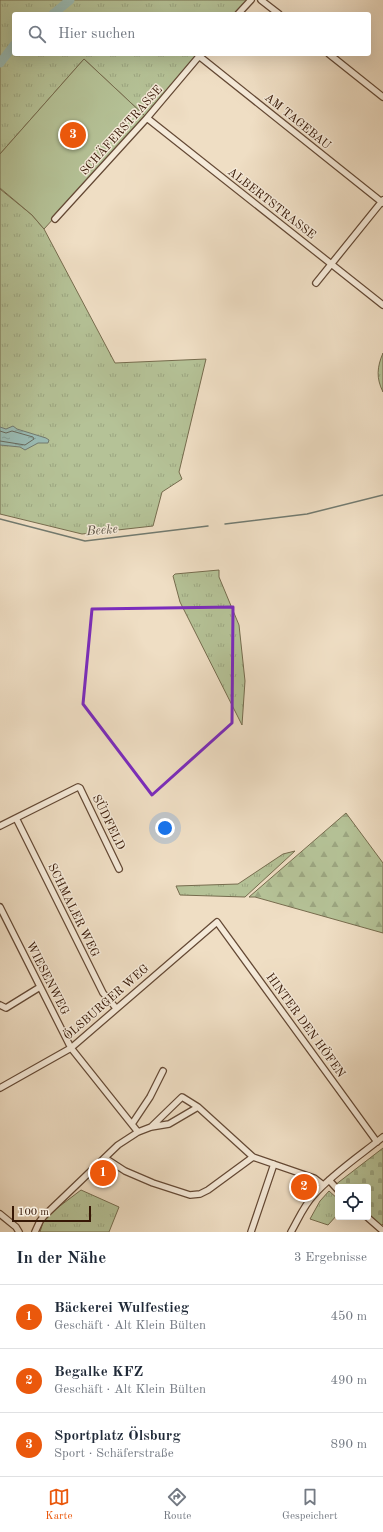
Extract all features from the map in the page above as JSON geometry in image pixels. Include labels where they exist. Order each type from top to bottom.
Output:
[{"type":"street","points":[[240,12],[251,0]]},
{"type":"street","points":[[261,0],[276,12]]},
{"type":"street","name":"SCHÄFERSTRASSE","points":[[56,219],[147,118],[199,56]]},
{"type":"street","name":"AM TAGEBAU","points":[[201,56],[383,201]]},
{"type":"street","points":[[332,56],[383,97]]},
{"type":"street","name":"ALBERTSTRASSE","points":[[147,118],[383,305]]},
{"type":"street","points":[[316,283],[383,201]]},
{"type":"street","name":"SÜDFELD","points":[[16,818],[78,787],[80,788],[119,869]]},
{"type":"street","points":[[0,826],[16,818]]},
{"type":"street","name":"SCHMALER WEG","points":[[16,818],[103,993],[116,1008]]},
{"type":"street","name":"WIESENWEG","points":[[0,907],[71,1048],[138,1132]]},
{"type":"street","name":"ÖLSBURGER WEG","points":[[0,1088],[71,1048],[218,922]]},
{"type":"street","name":"HINTER DEN HÖFEN","points":[[218,922],[377,1142]]},
{"type":"street","points":[[0,1005],[6,1008],[40,987]]},
{"type":"street","points":[[132,1124],[150,1097],[163,1071]]},
{"type":"street","points":[[151,1127],[182,1098],[198,1107],[253,1157],[314,1178],[323,1185]]},
{"type":"street","points":[[35,1232],[44,1216],[118,1145],[138,1132],[151,1127],[169,1124],[198,1107]]},
{"type":"street","points":[[291,1232],[308,1202],[323,1185],[383,1137]]},
{"type":"street","points":[[105,1158],[125,1171],[152,1183],[190,1195],[200,1194],[208,1190],[253,1157]]},
{"type":"street","points":[[251,1232],[274,1164]]},
{"type":"street","points":[[329,1180],[335,1187]]},
{"type":"street","points":[[0,1214],[16,1227],[19,1232]]},
{"type":"street","points":[[370,1220],[383,1231]]},
{"type":"highlighted area","points":[[233,607],[232,723],[152,795],[83,704],[92,609]]},
{"type":"green space","points":[[0,0],[247,0],[236,12],[12,12],[12,56],[196,56],[146,117],[84,59],[0,154]]},
{"type":"green space","points":[[84,59],[146,117],[44,229],[32,215],[0,188],[0,154]]},
{"type":"green space","points":[[0,189],[32,215],[44,229],[115,363],[206,359],[179,472],[182,479],[162,492],[153,526],[82,534],[0,514]]},
{"type":"green space","points":[[383,353],[383,392],[379,382],[378,372],[379,363]]},
{"type":"green space","points":[[219,570],[219,577],[239,625],[245,681],[242,725],[180,602],[173,576],[175,574]]},
{"type":"green space","points":[[346,813],[383,863],[383,933],[255,897],[249,897]]},
{"type":"green space","points":[[295,851],[245,897],[180,895],[176,886],[238,884],[283,854]]},
{"type":"green space","points":[[383,1148],[383,1224],[381,1226],[371,1217],[371,1184],[336,1184]]},
{"type":"green space","points":[[81,1190],[119,1207],[109,1232],[40,1232],[43,1222],[48,1215]]},
{"type":"green space","points":[[329,1191],[335,1196],[335,1217],[328,1225],[310,1219],[320,1201]]},
{"type":"water","points":[[13,426],[17,429],[46,438],[49,440],[48,443],[38,443],[25,450],[20,447],[0,445],[0,427],[6,429]]},
{"type":"waterway","points":[[55,12],[70,0]]},
{"type":"waterway","points":[[0,63],[12,48]]},
{"type":"waterway","name":"Beeke","points":[[225,524],[307,514],[383,495]]},
{"type":"waterway","name":"Beeke","points":[[0,519],[85,541],[208,526]]},
{"type":"place","name":"Sportplatz Ölsburg","points":[[73,135]]},
{"type":"place","name":"Bäckerei Wulfestieg","points":[[103,1173]]},
{"type":"place","name":"Begalke KFZ","points":[[304,1187]]}]
